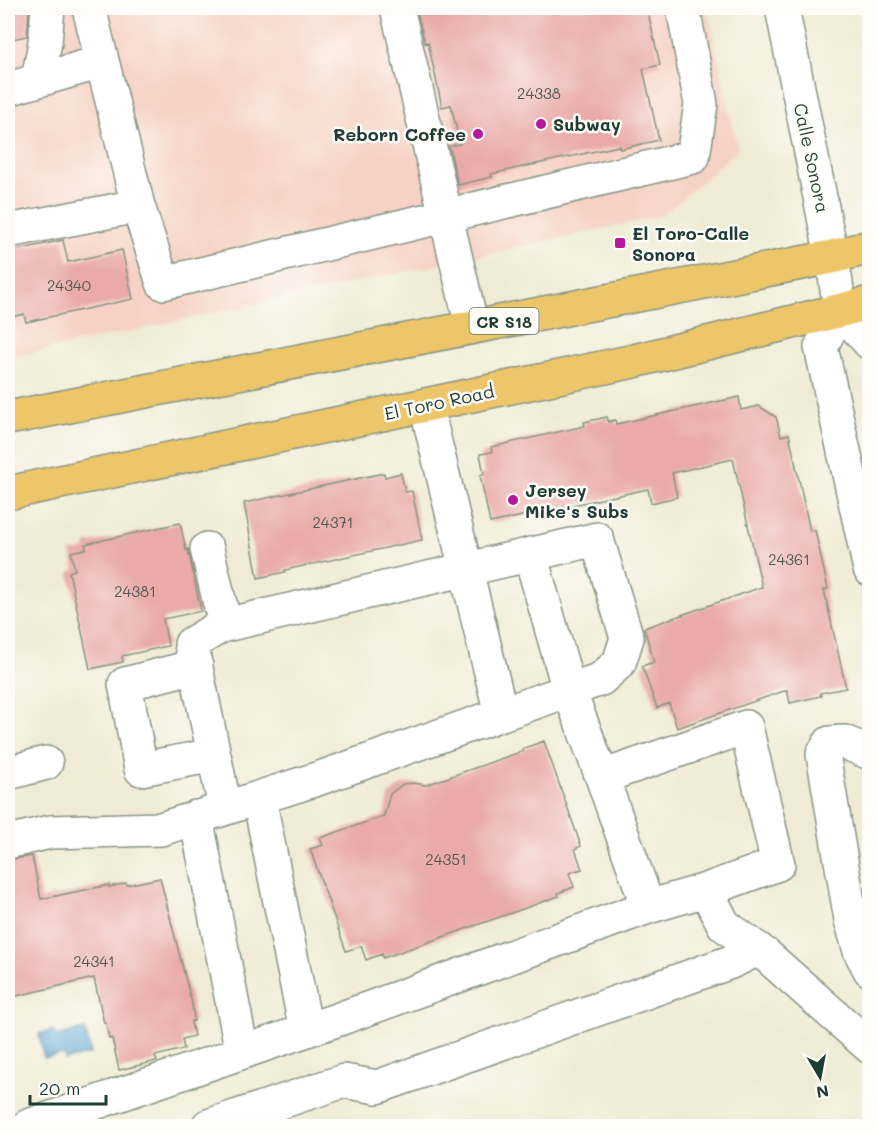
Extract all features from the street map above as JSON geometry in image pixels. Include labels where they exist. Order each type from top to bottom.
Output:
[{"type":"main road","name":"CR S18","points":[[8,418],[832,257],[870,247]]},
{"type":"main road","name":"El Toro Road","points":[[8,493],[634,361],[855,306]]},
{"type":"street","points":[[23,85],[45,42],[48,8]]},
{"type":"street","points":[[89,8],[138,206],[163,283],[693,158],[701,104],[683,8]]},
{"type":"street","points":[[398,8],[472,327]]},
{"type":"street","name":"Calle Sonora","points":[[782,8],[832,257],[855,306]]},
{"type":"street","points":[[23,85],[101,62]]},
{"type":"street","points":[[8,231],[138,206]]},
{"type":"street","points":[[870,342],[855,306],[821,347],[870,569]]},
{"type":"street","points":[[426,405],[501,714]]},
{"type":"street","points":[[8,842],[50,832],[161,829],[210,813],[259,798],[601,679],[619,663],[627,638],[597,539],[221,626],[191,644],[214,754],[210,813],[242,1052]]},
{"type":"street","points":[[207,549],[225,625]]},
{"type":"street","points":[[530,554],[569,690],[648,907]]},
{"type":"street","points":[[196,666],[125,684],[141,769],[214,754]]},
{"type":"street","points":[[28,1126],[306,1030],[648,907],[706,890],[777,864],[746,727],[602,777]]},
{"type":"street","points":[[870,753],[844,742],[830,743],[823,754],[851,920],[860,951],[870,970]]},
{"type":"street","points":[[8,773],[46,763]]},
{"type":"street","points":[[259,798],[306,1030]]},
{"type":"street","points":[[706,890],[724,925],[758,949],[870,1047]]},
{"type":"street","points":[[208,1126],[344,1081],[377,1087],[731,962],[758,949]]},
{"type":"shaded area","points":[[8,8],[707,8],[738,150],[662,216],[8,358]]},
{"type":"water","points":[[85,1029],[91,1054],[65,1060],[64,1054],[44,1058],[39,1034],[54,1030],[56,1036]]},
{"type":"building","points":[[8,8],[29,8],[27,36],[8,40]]},
{"type":"building","points":[[416,8],[647,8],[660,65],[643,69],[659,140],[620,149],[619,146],[491,174],[492,177],[458,185],[449,146],[460,144],[451,105],[442,107],[428,42],[425,43]]},
{"type":"building","points":[[63,240],[68,262],[122,250],[133,299],[26,322],[24,314],[8,318],[8,252]]},
{"type":"building","points":[[739,397],[741,410],[759,406],[776,417],[781,436],[789,434],[810,531],[815,530],[828,589],[824,590],[846,688],[820,693],[821,696],[790,703],[787,690],[677,728],[669,703],[657,708],[642,666],[654,662],[644,628],[762,587],[733,459],[672,473],[677,497],[651,503],[648,489],[490,523],[480,475],[484,474],[480,454],[492,452],[491,447],[585,426],[584,422],[607,417],[608,422],[615,420],[616,424]]},
{"type":"building","points":[[384,473],[385,477],[401,473],[405,492],[412,491],[422,540],[258,578],[244,503]]},
{"type":"building","points":[[180,523],[201,611],[163,619],[168,646],[122,656],[123,662],[90,669],[69,572],[75,570],[71,552],[86,549],[85,544]]},
{"type":"building","points":[[544,741],[581,846],[575,849],[582,869],[569,873],[574,887],[558,893],[559,896],[383,958],[382,954],[366,960],[361,946],[346,951],[310,849],[323,845],[320,838],[384,816],[390,794],[403,784],[426,785],[523,751],[522,749]]},
{"type":"building","points":[[32,856],[41,899],[109,885],[109,887],[126,883],[127,885],[160,878],[192,1004],[194,1021],[191,1021],[194,1036],[182,1039],[184,1049],[155,1056],[157,1061],[119,1070],[112,1038],[109,1039],[106,1023],[104,1023],[94,978],[8,998],[8,860]]},
{"type":"place","name":"Subway","points":[[541,124]]},
{"type":"place","name":"Reborn Coffee","points":[[478,134]]},
{"type":"place","name":"El Toro-Calle Sonora","points":[[620,243]]},
{"type":"place","name":"Jersey Mike's Subs","points":[[513,500]]}]
